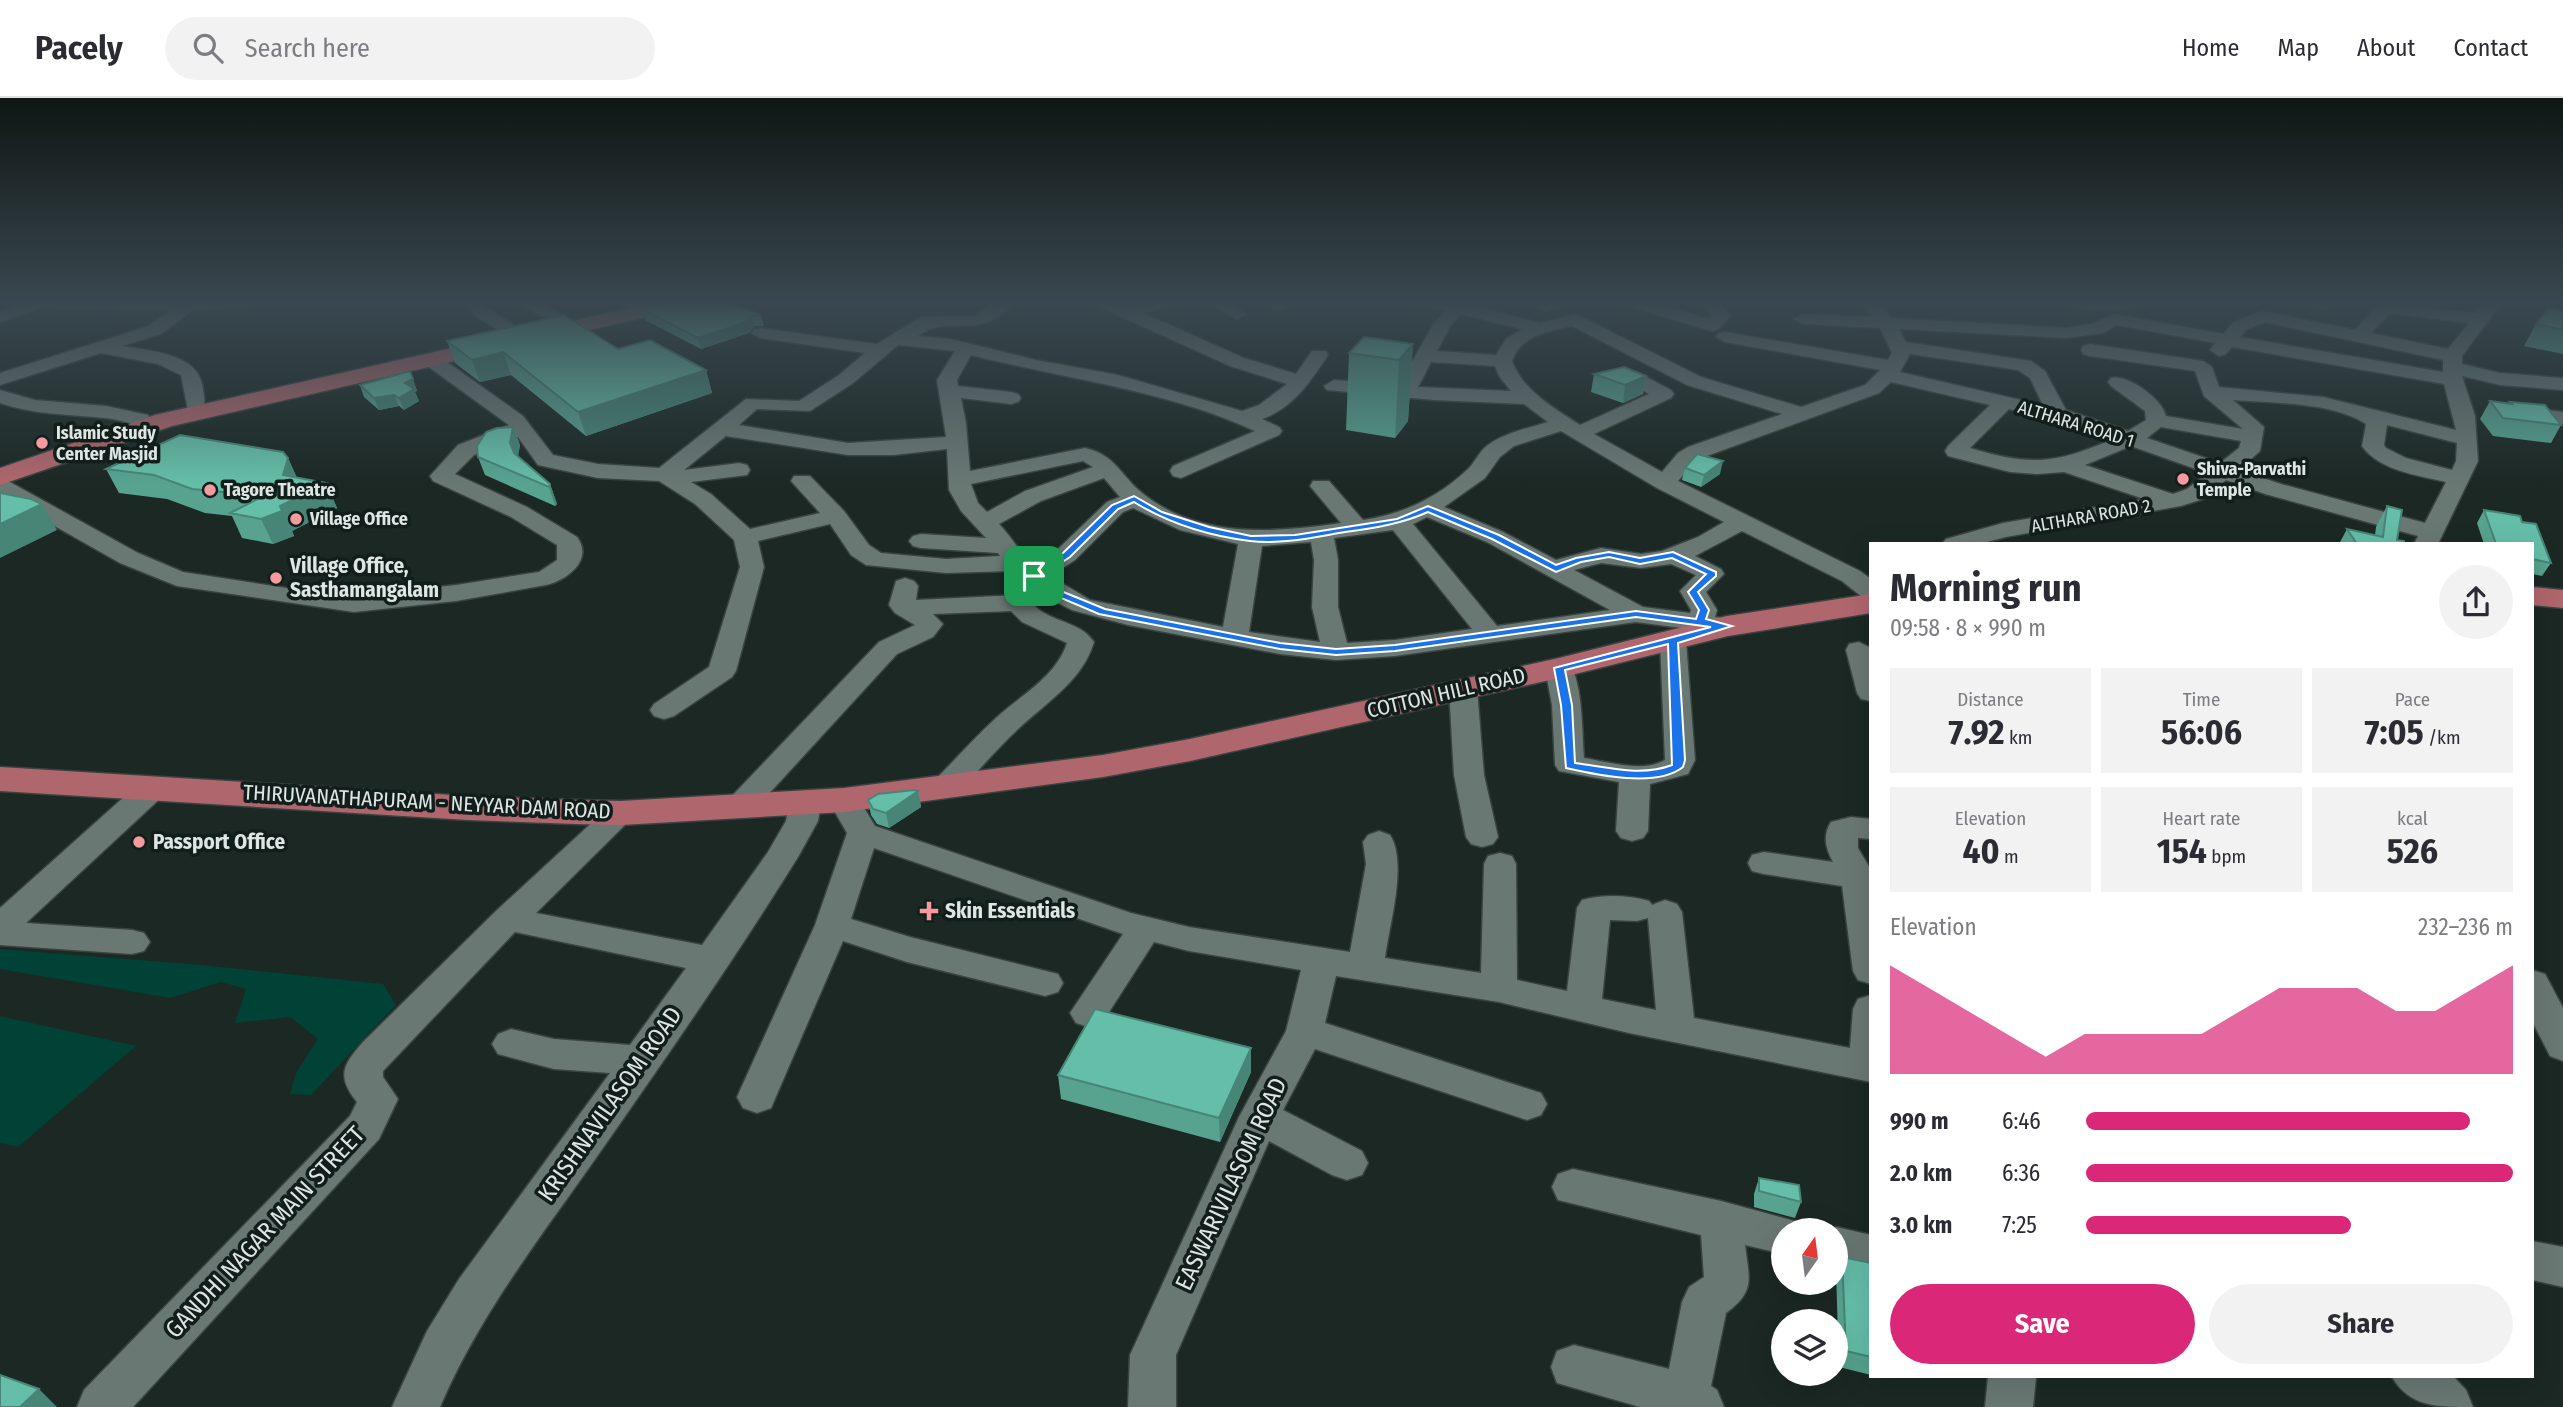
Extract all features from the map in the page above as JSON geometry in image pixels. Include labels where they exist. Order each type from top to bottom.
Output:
[{"type":"main road","points":[[0,467],[141,419],[396,362]]},
{"type":"main road","points":[[0,477],[164,420],[428,362]]},
{"type":"main road","name":"COTTON HILL ROAD","points":[[1103,766],[1190,750],[1673,641],[1713,624],[1866,585]]},
{"type":"main road","points":[[2534,596],[2563,598]]},
{"type":"main road","name":"THIRUVANATHAPURAM - NEYYAR DAM ROAD","points":[[0,779],[154,786],[468,808],[621,813],[844,800],[1103,766]]},
{"type":"street","points":[[0,379],[59,362]]},
{"type":"street","points":[[169,362],[189,372],[193,380],[195,406]]},
{"type":"street","points":[[434,362],[523,427],[546,460],[598,471],[666,476],[739,470]]},
{"type":"street","points":[[666,476],[752,403],[803,407],[846,379],[866,362]]},
{"type":"street","points":[[956,362],[947,380],[956,423],[960,491],[969,506],[1019,562],[1058,593],[1102,612],[1280,646],[1336,652],[1395,648],[1636,614],[1713,624]]},
{"type":"street","points":[[1028,362],[1118,381],[1241,417],[1272,431],[1181,471]]},
{"type":"street","points":[[1237,362],[1300,382]]},
{"type":"street","points":[[1241,417],[1253,416],[1277,403],[1300,382],[1314,362]]},
{"type":"street","points":[[1405,392],[1422,362]]},
{"type":"street","points":[[1503,362],[1509,376],[1569,429],[1665,482],[1866,585]]},
{"type":"street","points":[[1657,362],[1695,381],[1805,415]]},
{"type":"street","points":[[1669,368],[1689,362]]},
{"type":"street","points":[[1876,362],[1964,380]]},
{"type":"street","points":[[2170,362],[2203,367]]},
{"type":"street","points":[[2203,367],[2208,362]]},
{"type":"street","points":[[2342,362],[2453,368]]},
{"type":"street","points":[[2435,362],[2500,379],[2563,384]]},
{"type":"street","points":[[2428,538],[2456,478],[2467,461],[2468,439],[2453,368],[2456,362]]},
{"type":"street","points":[[1665,482],[1686,458],[1696,452],[1872,389],[1893,365],[2024,365],[2038,375],[2058,414]]},
{"type":"street","name":"ALTHARA ROAD 1","points":[[1893,365],[2004,402],[2058,414],[2222,473],[2428,538]]},
{"type":"street","points":[[2156,420],[2252,437],[2254,427],[2211,392],[2203,367]]},
{"type":"street","points":[[959,480],[1076,454],[1093,457],[1110,469],[1134,499],[1159,514],[1207,529],[1259,538],[1321,534],[1399,522],[1428,509],[1477,472],[1492,452],[1507,442],[1569,429],[1664,394],[1630,376]]},
{"type":"street","points":[[1729,392],[1748,379]]},
{"type":"street","points":[[2004,402],[1956,452],[2021,468],[2047,469],[2065,465],[2127,439],[2154,424],[2154,408],[2118,382]]},
{"type":"street","points":[[1334,386],[1530,397]]},
{"type":"street","points":[[948,391],[1012,398]]},
{"type":"street","points":[[2211,392],[2306,401],[2468,439]]},
{"type":"street","points":[[0,396],[30,406],[61,410],[113,411],[141,419]]},
{"type":"street","points":[[2461,406],[2563,418]]},
{"type":"street","points":[[2366,414],[2375,421],[2378,428],[2372,446],[2375,450],[2394,461],[2456,478]]},
{"type":"street","points":[[0,486],[129,558],[177,579],[230,589],[354,604],[456,593],[546,578],[569,563],[569,542],[519,512],[441,476],[466,450],[523,427]]},
{"type":"street","points":[[721,429],[750,431],[829,448],[856,450],[900,449],[956,442]]},
{"type":"street","name":"ALTHARA ROAD 2","points":[[1961,542],[2003,530],[2173,501],[2195,494],[2249,451],[2252,437]]},
{"type":"street","points":[[2065,465],[2173,501]]},
{"type":"street","points":[[985,522],[1033,496],[1110,469]]},
{"type":"street","points":[[664,710],[722,671],[752,567],[751,553],[745,537],[703,499],[666,476]]},
{"type":"street","points":[[802,481],[836,516],[860,550],[875,560],[946,566],[1019,562],[1066,555],[1115,507],[1134,499]]},
{"type":"street","points":[[1321,486],[1356,527]]},
{"type":"street","points":[[1428,509],[1495,537],[1636,614]]},
{"type":"street","points":[[745,537],[836,516]]},
{"type":"street","points":[[1235,636],[1259,538],[1279,516]]},
{"type":"street","points":[[1556,569],[1579,560],[1609,555],[1640,561],[1673,555],[1720,536],[1741,521]]},
{"type":"street","points":[[1399,522],[1489,633]]},
{"type":"street","points":[[1321,534],[1326,560],[1325,607],[1336,652]]},
{"type":"street","points":[[921,541],[1019,562]]},
{"type":"street","points":[[1673,555],[1713,574],[1693,592],[1713,624]]},
{"type":"street","points":[[742,804],[888,648],[924,631],[930,624],[904,597],[1018,603],[1031,616],[1076,636],[1081,642],[1074,660],[1054,682],[1006,724],[945,788]]},
{"type":"street","points":[[1559,668],[1566,705],[1570,765],[1635,775],[1658,774],[1677,767],[1679,760],[1673,641]]},
{"type":"street","points":[[1859,650],[1869,686]]},
{"type":"street","points":[[1463,689],[1469,775],[1491,850],[1499,989]]},
{"type":"street","points":[[1632,831],[1635,775]]},
{"type":"street","points":[[0,927],[154,786]]},
{"type":"street","points":[[844,800],[863,832],[1145,928],[1189,939],[1321,962],[1499,989],[1869,1067]]},
{"type":"street","name":"KRISHNAVILASOM ROAD","points":[[416,1407],[443,1346],[475,1293],[711,960],[793,839],[802,821],[805,803]]},
{"type":"street","name":"GANDHI NAGAR MAIN STREET","points":[[101,1407],[365,1127],[377,1099],[363,1081],[364,1067],[395,1030],[621,813]]},
{"type":"street","points":[[1869,829],[1842,829],[1842,848],[1858,877],[1869,949]]},
{"type":"street","points":[[757,1097],[832,925],[863,832]]},
{"type":"street","points":[[1365,969],[1382,864],[1379,842]]},
{"type":"street","points":[[1764,863],[1858,877]]},
{"type":"street","points":[[1583,1008],[1594,908],[1651,911],[1676,1027]]},
{"type":"street","points":[[508,919],[711,960]]},
{"type":"street","points":[[832,925],[907,949],[1045,984]]},
{"type":"street","points":[[1089,1013],[1145,928]]},
{"type":"street","points":[[0,933],[132,942]]},
{"type":"street","name":"EASWARIVILASOM ROAD","points":[[1144,1406],[1153,1355],[1259,1117],[1305,1031],[1321,962]]},
{"type":"street","points":[[2534,987],[2563,1046]]},
{"type":"street","points":[[1305,1031],[1527,1104]]},
{"type":"street","points":[[511,1044],[554,1054],[640,1061]]},
{"type":"street","points":[[1259,1117],[1347,1163]]},
{"type":"street","points":[[1573,1187],[1771,1231]]},
{"type":"street","points":[[1574,1367],[1693,1402],[1705,1302],[1727,1286],[1721,1220]]},
{"type":"street","points":[[1848,1249],[1869,1254]]},
{"type":"street","points":[[2534,1260],[2563,1267]]},
{"type":"street","points":[[2009,1407],[2012,1378]]},
{"type":"street","points":[[2417,1378],[2437,1393],[2449,1407]]},
{"type":"green space","points":[[0,949],[202,965],[383,984],[396,1005],[311,1095],[290,1094],[296,1073],[318,1039],[290,1017],[235,1023],[246,989],[221,982],[170,998],[0,969]]},
{"type":"green space","points":[[0,1016],[136,1046],[18,1147],[0,1143]]},
{"type":"building","points":[[516,362],[691,362],[706,370],[578,412]]},
{"type":"building","points":[[1624,367],[1646,376],[1625,385],[1594,374]]},
{"type":"building","points":[[410,371],[413,379],[405,383],[414,389],[399,398],[394,395],[374,398],[360,385]]},
{"type":"building","points":[[2490,401],[2545,405],[2561,425],[2503,418]]},
{"type":"building","points":[[513,427],[510,443],[514,453],[550,484],[549,487],[478,457],[477,446],[486,432]]},
{"type":"building","points":[[180,435],[283,452],[288,458],[283,475],[326,483],[280,506],[282,511],[261,519],[230,513],[264,496],[192,489],[154,475],[106,469]]},
{"type":"building","points":[[1697,454],[1723,461],[1704,475],[1685,468]]},
{"type":"building","points":[[0,493],[31,499],[42,504],[0,524]]},
{"type":"building","points":[[2387,506],[2402,510],[2397,540],[2404,542],[2356,542],[2347,529],[2383,537]]},
{"type":"building","points":[[2484,510],[2520,516],[2522,522],[2536,524],[2551,563],[2534,559],[2534,542],[2495,542]]},
{"type":"building","points":[[918,791],[886,813],[873,809],[868,800],[878,794]]},
{"type":"building","points":[[1095,1009],[1251,1048],[1219,1118],[1058,1075]]},
{"type":"building","points":[[1759,1178],[1799,1185],[1801,1202],[1759,1191]]},
{"type":"building","points":[[1848,1258],[1869,1263],[1869,1357],[1848,1351],[1848,1309],[1844,1309],[1844,1295],[1848,1295]]},
{"type":"building","points":[[0,1375],[39,1389],[20,1407],[0,1407]]},
{"type":"place","name":"Islamic Study Center Masjid","points":[[42,443]]},
{"type":"place","name":"Shiva-Parvathi Temple","points":[[2183,479]]},
{"type":"place","name":"Tagore Theatre","points":[[210,490]]},
{"type":"place","name":"Village Office","points":[[296,519]]},
{"type":"place","name":"Village Office, Sasthamangalam","points":[[276,578]]},
{"type":"place","name":"Passport Office","points":[[139,842]]},
{"type":"place","name":"Skin Essentials","points":[[929,911]]},
{"type":"route","points":[[1034,576],[1058,593],[1102,612],[1280,646],[1336,652],[1395,648],[1636,614],[1727,626],[1559,668],[1566,705],[1570,765],[1635,775],[1658,774],[1677,767],[1679,760],[1673,641],[1727,626],[1700,621],[1704,610],[1693,592],[1713,574],[1673,555],[1640,561],[1609,555],[1579,560],[1556,569],[1495,537],[1428,509],[1399,522],[1295,537],[1251,539],[1159,514],[1134,499],[1115,507],[1066,555],[1034,576]]}]
